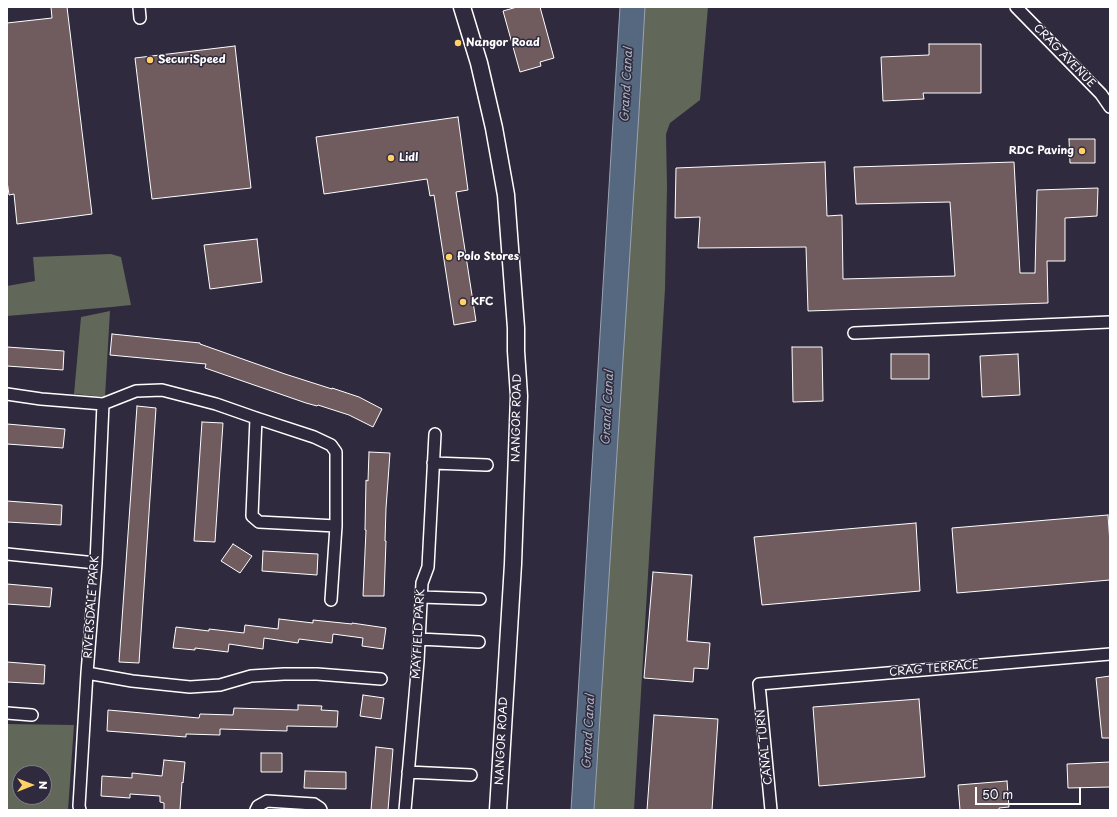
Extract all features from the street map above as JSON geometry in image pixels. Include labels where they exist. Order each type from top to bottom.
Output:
[{"type":"main road","name":"NANGOR ROAD","points":[[462,7],[479,63],[494,128],[506,195],[516,328],[519,396],[513,564],[498,810]]},
{"type":"street","name":"CRAG AVENUE","points":[[1016,7],[1101,94],[1110,107]]},
{"type":"street","points":[[854,333],[1110,322]]},
{"type":"street","points":[[7,394],[41,399],[102,404],[136,391],[162,390],[216,404],[314,437],[331,445],[336,452],[336,526],[331,600]]},
{"type":"street","name":"RIVERSDALE PARK","points":[[80,810],[79,806],[87,674],[96,563],[102,404]]},
{"type":"street","points":[[256,418],[252,516],[259,522],[336,526]]},
{"type":"street","name":"MAYFIELD PARK","points":[[405,810],[422,583],[428,567],[435,434]]},
{"type":"street","points":[[433,463],[487,465]]},
{"type":"street","points":[[7,554],[96,563]]},
{"type":"street","points":[[421,597],[480,599]]},
{"type":"street","points":[[419,639],[479,642]]},
{"type":"street","name":"CRAG TERRACE","points":[[759,684],[1110,654]]},
{"type":"street","points":[[87,674],[132,681],[190,687],[220,685],[250,676],[284,674],[317,674],[381,679]]},
{"type":"street","name":"CANAL TURN","points":[[759,684],[771,810]]},
{"type":"street","points":[[7,714],[32,715]]},
{"type":"street","points":[[408,772],[471,775]]},
{"type":"street","points":[[256,810],[258,806],[267,801],[314,804],[321,810]]},
{"type":"green space","points":[[645,7],[708,7],[700,100],[670,123],[666,134],[667,187],[665,289],[634,810],[594,810]]},
{"type":"green space","points":[[111,254],[121,257],[131,305],[7,316],[7,286],[35,281],[33,257]]},
{"type":"green space","points":[[110,311],[105,397],[74,394],[81,317]]},
{"type":"green space","points":[[7,724],[74,725],[68,810],[7,810]]},
{"type":"water","name":"Grand Canal","points":[[620,7],[645,7],[639,112],[594,810],[571,810]]},
{"type":"building","points":[[51,7],[67,7],[92,214],[17,224],[14,194],[9,195],[7,181],[7,23],[52,18]]},
{"type":"building","points":[[517,7],[540,7],[554,58],[540,62],[541,66],[520,72],[503,11]]},
{"type":"building","points":[[929,44],[981,44],[981,93],[923,93],[924,99],[883,101],[881,57],[929,55]]},
{"type":"building","points":[[235,46],[251,188],[152,199],[135,58]]},
{"type":"building","name":"Lidl","points":[[458,117],[468,190],[456,192],[476,321],[454,325],[434,195],[430,196],[427,179],[324,194],[316,137]]},
{"type":"building","name":"RDC Paving","points":[[1069,139],[1095,139],[1095,163],[1070,163]]},
{"type":"building","points":[[825,162],[827,216],[842,215],[843,279],[955,276],[950,202],[856,204],[854,167],[1014,162],[1020,273],[1035,273],[1037,190],[1098,188],[1097,216],[1065,218],[1065,261],[1047,261],[1048,303],[808,311],[806,247],[698,248],[700,217],[675,218],[676,168]]},
{"type":"building","points":[[257,239],[262,282],[210,289],[204,245]]},
{"type":"building","points":[[112,334],[200,343],[285,374],[359,397],[382,409],[373,427],[349,415],[318,405],[306,403],[205,368],[206,364],[110,355]]},
{"type":"building","points":[[7,347],[64,351],[63,370],[7,366]]},
{"type":"building","points":[[792,347],[822,347],[823,401],[793,402]]},
{"type":"building","points":[[891,354],[929,354],[929,379],[891,379]]},
{"type":"building","points":[[1018,354],[1020,395],[982,397],[980,356]]},
{"type":"building","points":[[137,406],[156,408],[139,663],[119,662]]},
{"type":"building","points":[[202,422],[223,423],[215,542],[194,541]]},
{"type":"building","points":[[7,424],[65,429],[63,448],[7,444]]},
{"type":"building","points":[[369,452],[390,453],[386,508],[384,596],[363,596],[366,530],[366,480],[368,481]]},
{"type":"building","points":[[7,501],[62,505],[61,525],[7,522]]},
{"type":"building","points":[[1108,515],[1110,580],[957,593],[952,528]]},
{"type":"building","points":[[916,523],[920,591],[762,605],[754,537]]},
{"type":"building","points":[[233,544],[252,556],[240,573],[221,561]]},
{"type":"building","points":[[263,551],[318,554],[317,575],[262,571]]},
{"type":"building","points":[[653,572],[692,575],[687,641],[710,643],[708,669],[694,668],[693,682],[644,678]]},
{"type":"building","points":[[7,584],[52,588],[50,607],[7,604]]},
{"type":"building","points":[[279,619],[313,623],[313,620],[352,623],[386,628],[383,649],[362,646],[363,638],[333,634],[332,643],[299,639],[298,643],[264,638],[263,649],[229,644],[228,652],[195,648],[195,650],[173,648],[176,627],[244,633],[245,625],[278,629]]},
{"type":"building","points":[[7,662],[45,665],[44,684],[7,682]]},
{"type":"building","points":[[1110,676],[1110,738],[1102,738],[1096,678]]},
{"type":"building","points":[[363,695],[384,698],[381,719],[360,716]]},
{"type":"building","points":[[919,699],[925,777],[819,786],[813,707]]},
{"type":"building","points":[[298,705],[322,706],[321,710],[338,711],[337,727],[287,726],[287,731],[220,729],[220,735],[186,734],[186,737],[107,731],[108,710],[199,718],[200,714],[233,715],[234,708],[298,710]]},
{"type":"building","points":[[654,715],[718,719],[712,810],[647,810]]},
{"type":"building","points":[[376,747],[393,749],[388,810],[371,810]]},
{"type":"building","points":[[261,753],[282,753],[282,772],[261,772]]},
{"type":"building","points":[[164,760],[185,762],[180,810],[164,810],[164,803],[160,802],[160,796],[130,794],[130,798],[101,796],[102,776],[132,778],[132,773],[162,776]]},
{"type":"building","points":[[1110,762],[1110,787],[1068,788],[1067,764]]},
{"type":"building","points":[[305,771],[346,772],[346,789],[304,788]]},
{"type":"building","points":[[1007,781],[1009,807],[999,808],[999,810],[960,810],[958,785]]},
{"type":"place","name":"Nangor Road","points":[[458,43]]},
{"type":"place","name":"SecuriSpeed","points":[[150,60]]},
{"type":"place","name":"RDC Paving","points":[[1082,151]]},
{"type":"place","name":"Lidl","points":[[391,158]]},
{"type":"place","name":"Polo Stores","points":[[449,257]]},
{"type":"place","name":"KFC","points":[[463,302]]}]
